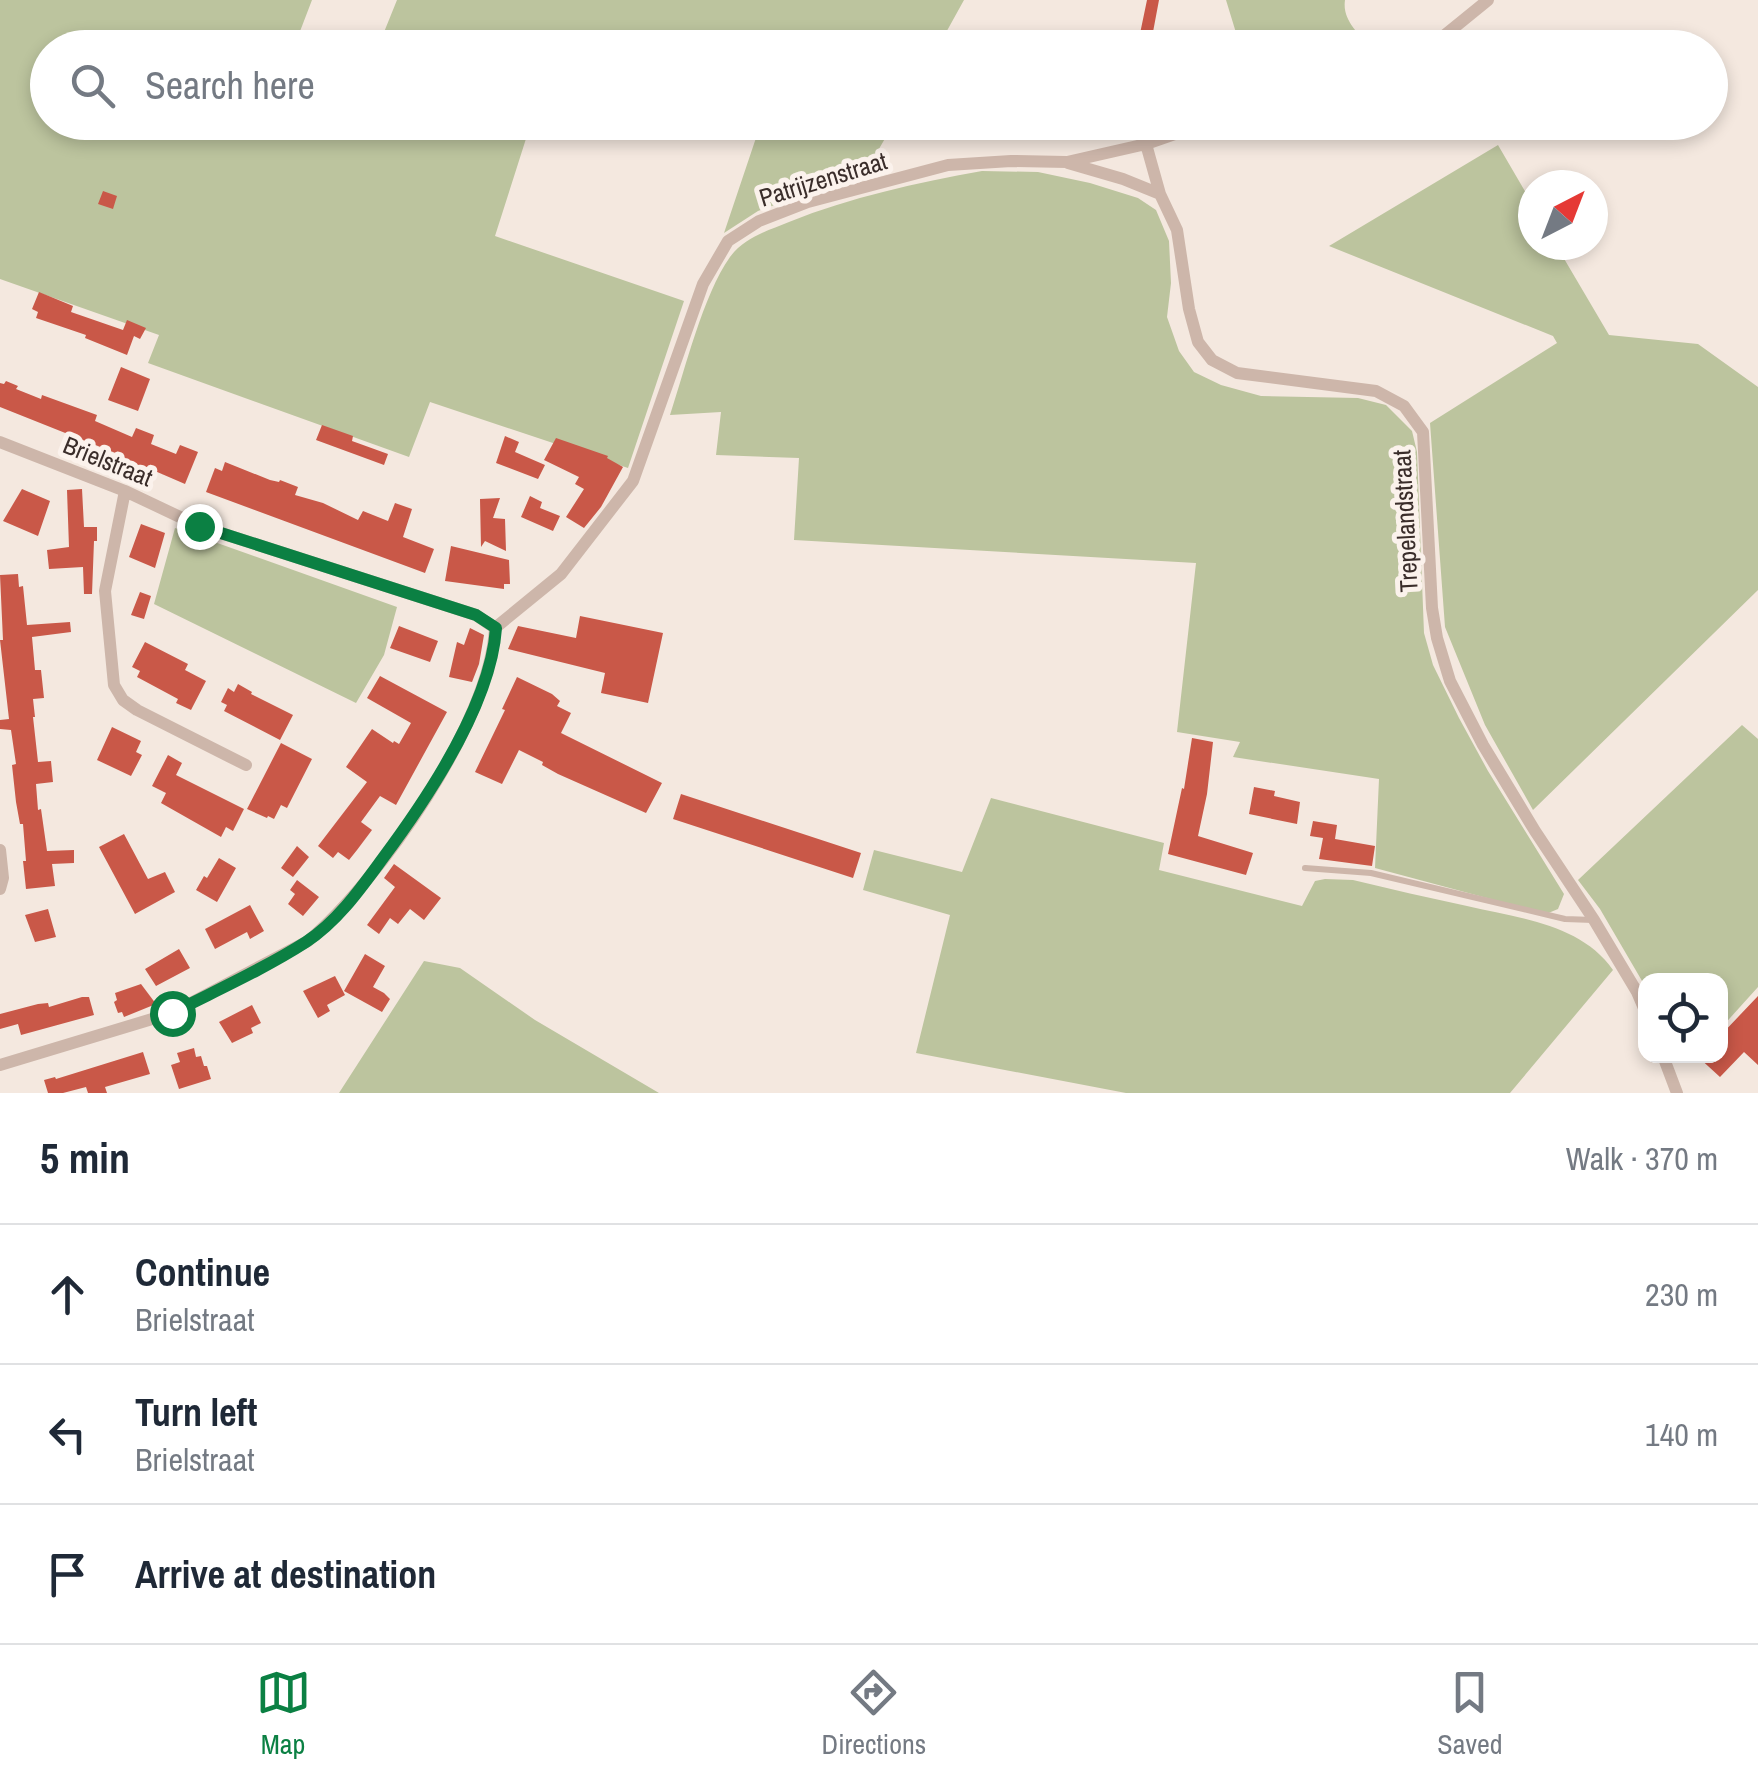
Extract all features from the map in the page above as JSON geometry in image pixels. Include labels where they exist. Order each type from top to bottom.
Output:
[{"type":"street","points":[[1450,30],[1488,0]]},
{"type":"street","name":"Patrijzenstraat","points":[[496,628],[561,574],[633,481],[704,284],[728,241],[759,221],[808,202],[948,165],[1067,162],[1157,140]]},
{"type":"street","name":"Trepelandstraat","points":[[1146,144],[1160,194],[1177,230],[1198,342],[1212,360],[1237,374],[1376,391],[1404,406],[1422,432],[1432,608],[1450,681],[1526,817],[1638,994]]},
{"type":"street","points":[[1067,162],[1160,194]]},
{"type":"street","name":"Brielstraat","points":[[0,442],[126,491],[199,526],[476,615],[496,628]]},
{"type":"street","points":[[126,491],[105,591],[114,686],[136,710],[246,765]]},
{"type":"street","points":[[0,1065],[172,1013],[308,941],[324,927],[358,893],[442,772],[467,724],[490,663],[496,628]]},
{"type":"street","points":[[0,850],[0,889]]},
{"type":"street","points":[[1666,1063],[1677,1093]]},
{"type":"lane","points":[[1305,868],[1371,874],[1565,919],[1594,920]]},
{"type":"green space","points":[[0,0],[312,0],[301,30],[30,30],[30,140],[526,140],[495,236],[684,301],[628,468],[430,402],[409,457],[148,363],[159,335],[0,279]]},
{"type":"green space","points":[[397,0],[964,0],[947,30],[385,30]]},
{"type":"green space","points":[[1226,0],[1345,0],[1348,20],[1355,30],[1235,30]]},
{"type":"green space","points":[[755,140],[884,140],[865,173],[758,211],[724,233]]},
{"type":"green space","points":[[1498,145],[1518,179],[1518,260],[1565,260],[1609,335],[1698,344],[1758,387],[1758,590],[1533,810],[1485,725],[1445,627],[1430,423],[1557,343],[1553,336],[1329,246]]},
{"type":"green space","points":[[982,171],[1038,172],[1090,183],[1138,198],[1156,210],[1169,241],[1171,283],[1167,317],[1179,351],[1194,372],[1221,385],[1261,396],[1358,398],[1386,405],[1412,431],[1417,452],[1424,633],[1433,665],[1488,771],[1564,894],[1558,909],[1546,914],[1375,868],[1379,779],[1233,757],[1240,742],[1177,732],[1196,563],[794,540],[799,458],[716,455],[721,412],[670,415],[711,291],[742,244],[836,205]]},
{"type":"green space","points":[[175,528],[397,607],[384,655],[356,703],[154,604]]},
{"type":"green space","points":[[1742,725],[1758,739],[1758,987],[1728,1020],[1728,973],[1638,974],[1578,880]]},
{"type":"green space","points":[[991,798],[1164,843],[1159,870],[1302,906],[1315,881],[1353,880],[1527,919],[1584,942],[1613,970],[1510,1093],[1126,1093],[916,1053],[950,915],[863,890],[874,850],[962,872]]},
{"type":"green space","points":[[424,961],[460,968],[535,1020],[659,1093],[339,1093]]},
{"type":"building","points":[[1147,0],[1159,0],[1153,30],[1141,30]]},
{"type":"building","points":[[103,191],[117,196],[113,209],[98,204]]},
{"type":"building","points":[[39,292],[73,306],[71,312],[123,330],[127,320],[146,328],[140,339],[134,336],[127,355],[85,338],[86,335],[36,318],[38,312],[32,309]]},
{"type":"building","points":[[121,367],[150,379],[138,411],[108,400]]},
{"type":"building","points":[[6,381],[41,399],[42,395],[97,415],[95,421],[132,437],[136,428],[154,435],[151,444],[176,454],[180,445],[198,452],[185,484],[0,407],[0,383]]},
{"type":"building","points":[[322,425],[388,454],[384,465],[316,440]]},
{"type":"building","points":[[505,436],[519,442],[515,452],[545,465],[538,479],[496,463]]},
{"type":"building","points":[[556,438],[608,456],[623,467],[601,507],[584,528],[566,517],[584,489],[575,484],[579,477],[544,460]]},
{"type":"building","points":[[225,462],[298,487],[295,495],[358,520],[363,511],[388,521],[395,503],[412,509],[403,537],[434,549],[425,573],[206,492],[215,468],[222,471]]},
{"type":"building","points":[[22,489],[50,501],[38,536],[3,521]]},
{"type":"building","points":[[82,489],[84,527],[97,527],[92,594],[84,594],[83,567],[49,569],[47,550],[69,547],[67,490]]},
{"type":"building","points":[[530,496],[542,502],[540,508],[560,516],[553,531],[521,517]]},
{"type":"building","points":[[500,498],[493,518],[505,519],[506,551],[485,541],[481,547],[480,499]]},
{"type":"building","points":[[141,524],[165,533],[155,568],[129,557]]},
{"type":"building","points":[[451,546],[509,560],[510,584],[504,584],[504,589],[445,581]]},
{"type":"building","points":[[18,574],[27,625],[70,622],[71,632],[32,637],[35,670],[41,670],[44,698],[33,699],[33,717],[38,762],[51,761],[53,782],[36,784],[47,851],[74,850],[74,863],[52,864],[55,886],[26,889],[23,824],[16,802],[11,730],[0,729],[0,720],[9,719],[0,640],[0,575]]},
{"type":"building","points":[[140,592],[151,596],[144,619],[131,615]]},
{"type":"building","points":[[580,616],[663,633],[648,703],[601,693],[605,673],[508,649],[518,626],[576,638]]},
{"type":"building","points":[[399,626],[438,641],[430,662],[390,648]]},
{"type":"building","points":[[470,628],[484,635],[472,682],[449,677],[457,642],[464,645]]},
{"type":"building","points":[[145,642],[188,664],[185,670],[206,681],[191,710],[137,677],[140,671],[132,667]]},
{"type":"building","points":[[380,676],[447,712],[396,805],[380,796],[361,822],[372,830],[357,850],[349,860],[338,852],[333,858],[318,846],[367,782],[346,767],[372,729],[399,744],[411,723],[367,698]]},
{"type":"building","points":[[517,677],[552,694],[560,701],[557,706],[571,713],[561,733],[662,783],[646,813],[558,774],[519,750],[502,784],[475,772]]},
{"type":"building","points":[[238,684],[293,715],[280,740],[224,711],[227,705],[221,702],[228,688],[234,692]]},
{"type":"building","points":[[112,727],[141,741],[136,752],[142,755],[131,776],[97,760]]},
{"type":"building","points":[[1192,738],[1213,742],[1198,836],[1253,853],[1246,875],[1168,854]]},
{"type":"building","points":[[281,743],[312,759],[287,808],[281,805],[274,819],[247,809]]},
{"type":"building","points":[[168,755],[182,763],[176,775],[244,809],[233,831],[226,827],[221,837],[161,803],[166,793],[152,786]]},
{"type":"building","points":[[1254,787],[1300,802],[1297,824],[1249,814]]},
{"type":"building","points":[[681,794],[861,853],[853,878],[673,819]]},
{"type":"building","points":[[1313,821],[1337,825],[1335,839],[1375,846],[1372,866],[1319,859],[1323,838],[1310,836]]},
{"type":"building","points":[[124,834],[148,879],[165,872],[175,892],[135,914],[99,847]]},
{"type":"building","points":[[297,846],[309,857],[293,877],[281,868]]},
{"type":"building","points":[[219,858],[236,868],[217,902],[196,890]]},
{"type":"building","points":[[394,864],[441,898],[424,920],[410,909],[398,924],[390,918],[379,934],[367,925],[395,887],[384,878]]},
{"type":"building","points":[[297,880],[319,897],[303,916],[288,904],[295,894],[290,890]]},
{"type":"building","points":[[250,905],[264,931],[250,939],[247,932],[215,949],[205,929]]},
{"type":"building","points":[[48,909],[56,937],[35,942],[25,915]]},
{"type":"building","points":[[179,949],[190,968],[156,986],[145,969]]},
{"type":"building","points":[[365,954],[385,966],[373,987],[390,999],[382,1012],[344,991]]},
{"type":"building","points":[[335,976],[345,995],[327,1005],[330,1011],[318,1018],[303,991]]},
{"type":"building","points":[[141,984],[156,1004],[124,1017],[122,1012],[118,1013],[115,993]]},
{"type":"building","points":[[1758,996],[1758,1065],[1744,1052],[1720,1077],[1705,1063],[1728,1063],[1728,1028]]},
{"type":"building","points":[[89,997],[94,1015],[21,1035],[18,1024],[0,1029],[0,1014],[38,1004],[48,1003],[49,1007]]},
{"type":"building","points":[[252,1005],[261,1023],[251,1028],[253,1033],[232,1043],[219,1022]]},
{"type":"building","points":[[194,1048],[211,1079],[179,1089],[171,1065],[180,1062],[177,1053]]},
{"type":"building","points":[[143,1052],[150,1074],[105,1087],[107,1093],[88,1093],[86,1087],[48,1093],[44,1080]]},
{"type":"route","points":[[172,1013],[308,941],[358,893],[442,772],[467,724],[490,663],[496,628],[476,615],[199,526]]}]
